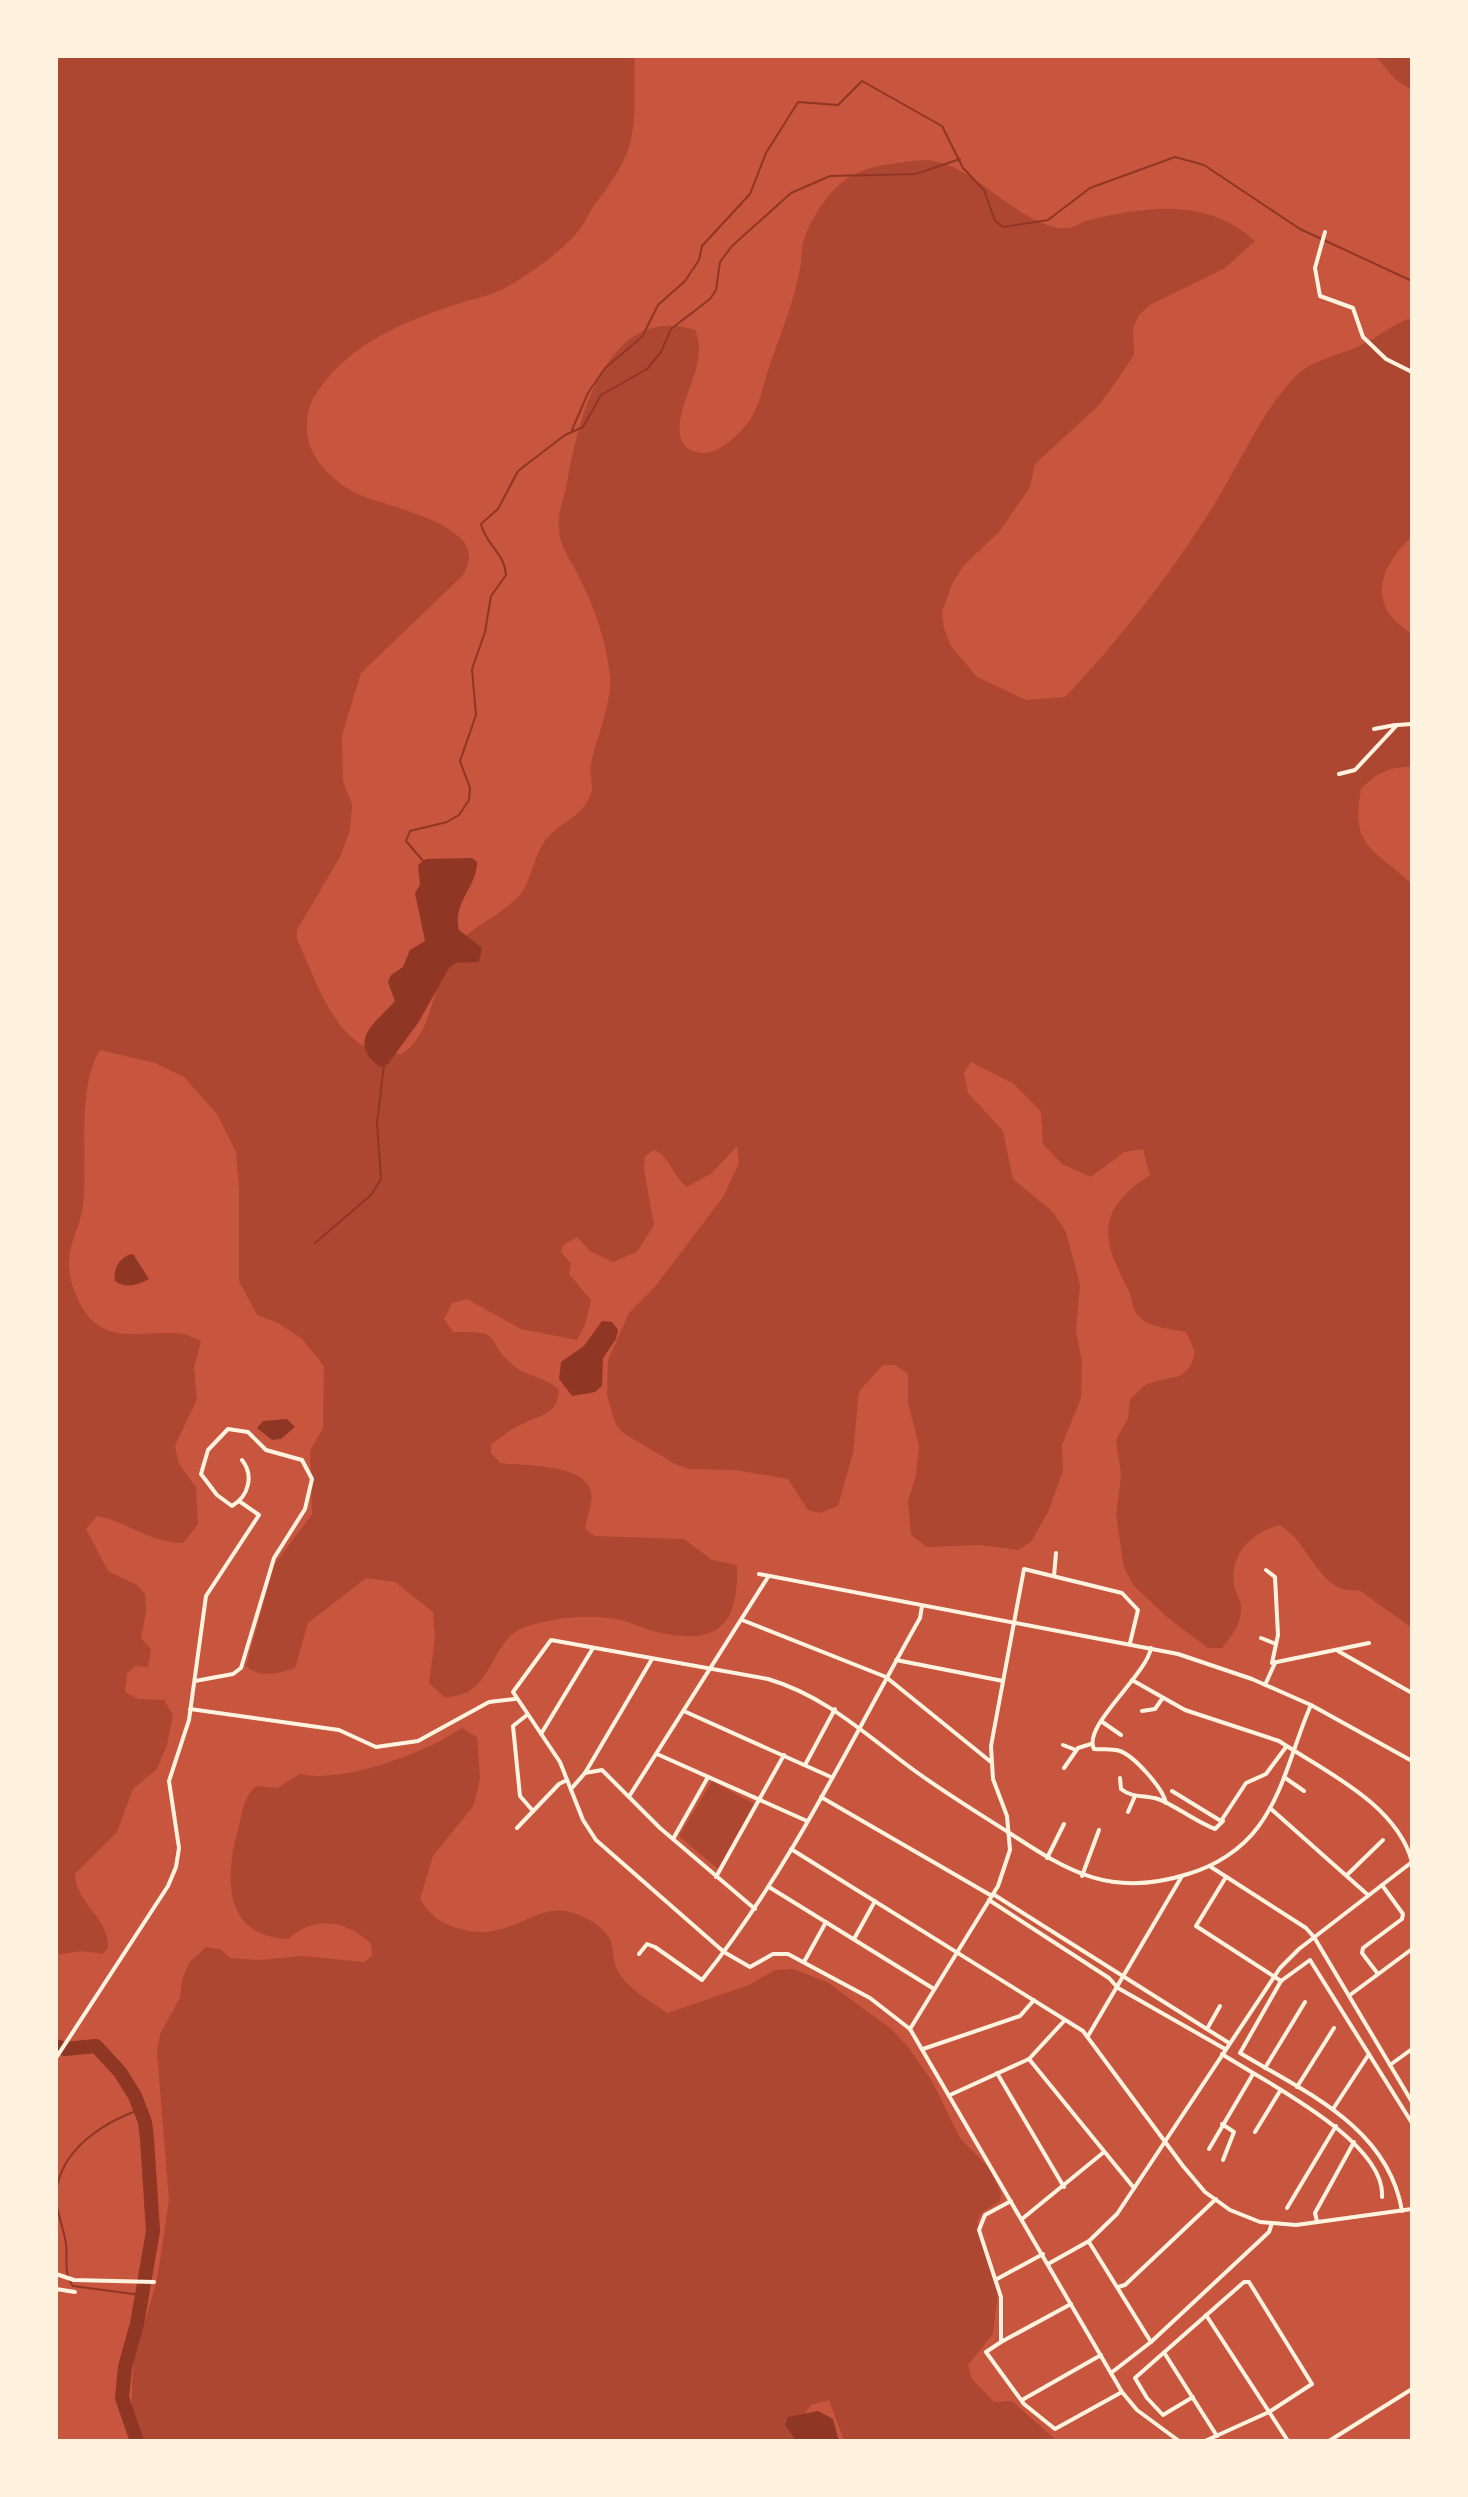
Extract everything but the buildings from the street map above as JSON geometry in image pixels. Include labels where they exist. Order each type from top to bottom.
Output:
[{"type":"street","points":[[1325,232],[1315,268],[1320,296],[1353,308],[1359,330],[1375,351],[1412,372]]},
{"type":"street","points":[[1374,729],[1412,724]]},
{"type":"street","points":[[1339,774],[1355,770],[1397,725]]},
{"type":"street","points":[[195,1681],[233,1674],[241,1668],[274,1558],[305,1509],[312,1479],[302,1460],[266,1450],[248,1432],[228,1429],[208,1450],[201,1474],[232,1506],[239,1501],[250,1478],[250,1470],[242,1460]]},
{"type":"street","points":[[56,2058],[173,1876],[179,1848],[169,1781],[181,1752],[190,1709],[206,1596],[259,1515],[239,1501]]},
{"type":"street","points":[[1054,1576],[1056,1553]]},
{"type":"street","points":[[910,2029],[991,1896],[1008,1860],[1010,1833],[994,1784],[991,1762],[1024,1569],[1122,1593],[1138,1610],[1130,1643]]},
{"type":"street","points":[[1266,1570],[1275,1577],[1276,1644],[1272,1663],[1275,1663]]},
{"type":"street","points":[[759,1574],[1151,1648],[1265,1685],[1311,1705],[1412,1761]]},
{"type":"street","points":[[630,1795],[686,1712],[768,1576]]},
{"type":"street","points":[[639,1954],[647,1944],[702,1980],[769,1887],[920,1618],[922,1606]]},
{"type":"street","points":[[742,1620],[886,1677],[991,1762]]},
{"type":"street","points":[[1261,1638],[1276,1644]]},
{"type":"street","points":[[1179,2441],[1137,2410],[1122,2392],[910,2029],[870,1998],[788,1954],[773,1954],[750,1967],[724,1952],[596,1840],[583,1820],[567,1780],[513,1692],[551,1640],[800,1689],[835,1709],[932,1783],[1047,1858],[1082,1876],[1136,1884],[1211,1867],[1242,1844],[1270,1808],[1311,1705]]},
{"type":"street","points":[[1275,1663],[1369,1643]]},
{"type":"street","points":[[541,1734],[593,1648]]},
{"type":"street","points":[[1151,1648],[1132,1680],[1094,1728],[1091,1744],[1094,1749],[1116,1750],[1129,1756],[1155,1780],[1166,1803]]},
{"type":"street","points":[[1336,1650],[1411,1690]]},
{"type":"street","points":[[571,1789],[585,1773],[652,1659]]},
{"type":"street","points":[[896,1660],[1003,1681]]},
{"type":"street","points":[[1265,1685],[1275,1663]]},
{"type":"street","points":[[1048,2264],[1089,2241],[1117,2214],[1273,1976],[1314,1937],[1412,1862],[1408,1848],[1378,1811],[1349,1784],[1322,1765],[1286,1747],[1163,1699],[1132,1680]]},
{"type":"street","points":[[190,1709],[339,1730],[376,1747],[418,1741],[489,1702],[515,1699]]},
{"type":"street","points":[[1142,1711],[1155,1709],[1163,1699]]},
{"type":"street","points":[[805,1765],[835,1709]]},
{"type":"street","points":[[686,1712],[831,1777]]},
{"type":"street","points":[[527,1715],[513,1726],[520,1796],[533,1811]]},
{"type":"street","points":[[1101,1721],[1121,1735]]},
{"type":"street","points":[[1064,1768],[1076,1750],[1091,1744]]},
{"type":"street","points":[[1063,1745],[1076,1750]]},
{"type":"street","points":[[1120,1778],[1121,1789],[1135,1796],[1166,1803],[1185,1817],[1215,1829],[1219,1828],[1246,1783],[1266,1774],[1286,1747]]},
{"type":"street","points":[[657,1754],[807,1821]]},
{"type":"street","points":[[716,1877],[784,1755]]},
{"type":"street","points":[[585,1773],[602,1770],[673,1839],[755,1909]]},
{"type":"street","points":[[673,1839],[708,1777]]},
{"type":"street","points":[[1284,1777],[1304,1791]]},
{"type":"street","points":[[517,1828],[559,1784],[567,1780]]},
{"type":"street","points":[[1172,1791],[1219,1821],[1224,1819]]},
{"type":"street","points":[[1128,1812],[1135,1796]]},
{"type":"street","points":[[820,1797],[991,1896],[1229,2043]]},
{"type":"street","points":[[1270,1808],[1368,1895]]},
{"type":"street","points":[[1047,1858],[1064,1824]]},
{"type":"street","points":[[1082,1876],[1099,1830]]},
{"type":"street","points":[[1347,1875],[1383,1840]]},
{"type":"street","points":[[791,1849],[1088,2037],[1205,2192],[1230,2210],[1272,2223],[1317,2222],[1412,2209]]},
{"type":"street","points":[[1211,1867],[1306,1928],[1314,1937],[1412,2102]]},
{"type":"street","points":[[1088,2037],[1182,1876]]},
{"type":"street","points":[[1226,1877],[1196,1926],[1281,1981]]},
{"type":"street","points":[[1378,1974],[1362,1953],[1363,1948],[1402,1919],[1403,1914],[1382,1885]]},
{"type":"street","points":[[769,1887],[934,1989]]},
{"type":"street","points":[[991,1896],[1109,1978],[1118,1988],[1336,2126],[1354,2142],[1376,2175],[1382,2197]]},
{"type":"street","points":[[854,1939],[875,1901]]},
{"type":"street","points":[[804,1962],[826,1922]]},
{"type":"street","points":[[1350,1995],[1412,1949]]},
{"type":"street","points":[[1402,2211],[1379,2155],[1361,2131],[1333,2109],[1240,2053],[1281,1981],[1310,1960],[1412,2123]]},
{"type":"street","points":[[923,2049],[1020,2016],[1034,2000]]},
{"type":"street","points":[[1265,2068],[1305,2002]]},
{"type":"street","points":[[1207,2029],[1220,2006]]},
{"type":"street","points":[[950,2095],[1029,2059],[1065,2020]]},
{"type":"street","points":[[1297,2087],[1334,2028]]},
{"type":"street","points":[[1390,2065],[1412,2049]]},
{"type":"street","points":[[1333,2109],[1370,2053]]},
{"type":"street","points":[[1029,2059],[1134,2188]]},
{"type":"street","points":[[997,2073],[1064,2187]]},
{"type":"street","points":[[1209,2149],[1253,2074]]},
{"type":"street","points":[[1255,2132],[1280,2091]]},
{"type":"street","points":[[1222,2124],[1234,2132],[1223,2160]]},
{"type":"street","points":[[1287,2208],[1336,2126]]},
{"type":"street","points":[[1317,2222],[1315,2213],[1354,2142]]},
{"type":"street","points":[[1022,2219],[1104,2152]]},
{"type":"street","points":[[1118,2287],[1125,2285],[1216,2199]]},
{"type":"street","points":[[1001,2342],[1002,2314],[997,2279],[979,2230],[985,2215],[1011,2200]]},
{"type":"street","points":[[1111,2373],[1151,2342],[1269,2232],[1272,2223]]},
{"type":"street","points":[[1089,2241],[1151,2342]]},
{"type":"street","points":[[997,2279],[1043,2254]]},
{"type":"street","points":[[56,2274],[74,2280],[154,2282]]},
{"type":"street","points":[[1193,2397],[1163,2415],[1147,2398],[1135,2378],[1244,2282],[1249,2282],[1312,2384],[1269,2412],[1205,2441]]},
{"type":"street","points":[[56,2289],[75,2292]]},
{"type":"street","points":[[1071,2304],[986,2352],[1022,2400],[1060,2429],[1122,2392]]},
{"type":"street","points":[[1206,2315],[1288,2441]]},
{"type":"street","points":[[1165,2354],[1217,2436]]},
{"type":"street","points":[[1022,2400],[1101,2355]]},
{"type":"street","points":[[1329,2441],[1412,2389]]},
{"type":"shaded area","points":[[56,56],[635,56],[634,113],[629,147],[614,177],[575,235],[541,265],[503,289],[431,313],[373,340],[339,365],[313,399],[309,410],[308,440],[328,473],[356,493],[411,512],[452,531],[465,543],[469,558],[462,576],[361,673],[342,735],[343,781],[352,804],[350,831],[340,857],[297,930],[297,939],[334,1016],[362,1045],[380,1053],[402,1054],[413,1044],[427,1019],[441,974],[455,948],[461,940],[516,899],[526,885],[543,843],[578,813],[591,794],[591,764],[607,708],[610,676],[598,623],[563,546],[559,523],[579,428],[602,372],[619,349],[639,333],[665,326],[695,330],[699,355],[681,416],[682,441],[689,449],[702,453],[717,449],[732,439],[750,419],[759,402],[794,294],[806,232],[823,203],[845,180],[858,172],[882,165],[933,161],[955,168],[1019,211],[1051,226],[1069,228],[1111,215],[1176,209],[1217,218],[1237,227],[1255,241],[1225,268],[1150,305],[1139,315],[1133,328],[1134,355],[1113,386],[1098,406],[1035,464],[1030,487],[1000,531],[964,565],[952,584],[942,612],[951,646],[977,677],[1026,700],[1065,697],[1129,625],[1187,547],[1263,420],[1293,379],[1309,366],[1364,344],[1412,318],[1412,536],[1391,561],[1382,586],[1388,611],[1397,623],[1412,634],[1412,767],[1390,769],[1372,779],[1361,789],[1358,808],[1362,835],[1368,845],[1412,884],[1412,1628],[1359,1590],[1345,1590],[1334,1585],[1290,1533],[1279,1525],[1251,1539],[1239,1554],[1234,1573],[1241,1615],[1222,1648],[1208,1648],[1167,1617],[1134,1586],[1124,1568],[1116,1515],[1121,1475],[1116,1440],[1128,1418],[1130,1400],[1147,1384],[1183,1373],[1195,1352],[1186,1332],[1155,1326],[1139,1317],[1112,1254],[1109,1226],[1112,1213],[1120,1200],[1150,1175],[1143,1149],[1124,1152],[1091,1177],[1062,1164],[1043,1144],[1041,1112],[1014,1084],[971,1062],[964,1073],[968,1093],[1003,1131],[1013,1179],[1053,1212],[1066,1232],[1080,1285],[1076,1332],[1082,1361],[1081,1398],[1062,1445],[1063,1471],[1048,1512],[1031,1542],[1018,1550],[980,1545],[927,1547],[911,1535],[908,1501],[916,1475],[919,1445],[908,1403],[908,1374],[895,1365],[883,1365],[859,1391],[853,1453],[838,1506],[820,1513],[808,1510],[788,1479],[735,1470],[689,1469],[623,1433],[615,1423],[607,1395],[608,1360],[629,1313],[654,1288],[723,1197],[739,1163],[737,1146],[712,1173],[687,1187],[655,1150],[645,1156],[644,1169],[654,1225],[637,1252],[613,1262],[590,1251],[577,1237],[563,1245],[561,1252],[571,1264],[569,1274],[591,1300],[585,1325],[577,1340],[521,1329],[467,1299],[452,1303],[444,1319],[453,1332],[488,1335],[514,1366],[559,1390],[552,1409],[515,1427],[491,1445],[491,1453],[500,1463],[552,1468],[577,1476],[591,1492],[585,1529],[595,1536],[684,1539],[712,1560],[737,1565],[737,1586],[729,1617],[721,1627],[696,1636],[678,1636],[621,1620],[593,1617],[535,1624],[515,1632],[507,1640],[477,1684],[467,1692],[445,1698],[429,1683],[435,1638],[433,1612],[395,1582],[366,1578],[308,1623],[295,1668],[270,1674],[251,1670],[246,1666],[274,1565],[312,1514],[310,1451],[323,1428],[324,1366],[302,1339],[278,1323],[257,1315],[239,1281],[236,1152],[217,1114],[184,1077],[155,1063],[100,1050],[88,1084],[85,1104],[83,1206],[69,1257],[71,1281],[85,1312],[108,1331],[121,1334],[175,1333],[201,1341],[194,1368],[197,1399],[175,1446],[179,1464],[196,1487],[198,1524],[183,1543],[158,1539],[97,1516],[86,1529],[108,1571],[137,1585],[145,1594],[146,1612],[141,1638],[151,1649],[148,1667],[136,1666],[127,1673],[125,1692],[138,1699],[164,1700],[173,1715],[167,1745],[157,1769],[133,1789],[117,1832],[75,1874],[81,1894],[103,1927],[108,1948],[103,1954],[81,1951],[56,1955]]},
{"type":"shaded area","points":[[1375,56],[1412,56],[1412,90],[1396,80]]},
{"type":"shaded area","points":[[472,858],[477,862],[458,920],[459,930],[482,948],[479,962],[456,963],[449,968],[418,1023],[388,1064],[380,1067],[365,1048],[365,1040],[374,1023],[395,1001],[388,982],[391,975],[403,967],[410,950],[425,941],[415,893],[420,885],[418,865],[426,859]]},
{"type":"shaded area","points":[[133,1254],[149,1279],[123,1285],[115,1281],[116,1267],[124,1257]]},
{"type":"shaded area","points":[[602,1321],[612,1322],[618,1330],[616,1339],[603,1358],[602,1386],[595,1392],[572,1396],[559,1379],[561,1362],[584,1346]]},
{"type":"shaded area","points":[[287,1419],[295,1427],[281,1439],[272,1440],[257,1428],[263,1421]]},
{"type":"shaded area","points":[[462,1728],[477,1737],[480,1778],[474,1805],[433,1856],[420,1899],[427,1909],[445,1923],[476,1932],[506,1928],[556,1911],[581,1916],[607,1934],[615,1965],[627,1983],[668,2013],[749,1985],[775,1970],[793,1969],[827,1982],[890,2028],[932,2081],[960,2138],[990,2169],[1001,2193],[1000,2201],[981,2213],[977,2222],[998,2291],[993,2334],[968,2365],[972,2379],[994,2402],[1012,2401],[1057,2441],[844,2441],[829,2400],[811,2405],[800,2420],[802,2441],[143,2441],[131,2416],[133,2362],[157,2280],[169,2200],[157,2052],[160,2034],[180,1998],[182,1980],[189,1963],[206,1947],[220,1949],[230,1958],[262,1960],[302,1956],[364,1962],[372,1956],[371,1944],[341,1926],[309,1926],[288,1939],[266,1935],[250,1927],[239,1915],[233,1900],[231,1863],[246,1799],[256,1786],[277,1788],[300,1774],[338,1775],[383,1764],[427,1747]]},
{"type":"shaded area","points":[[712,1781],[754,1804],[718,1869],[679,1836]]},
{"type":"shaded area","points":[[818,2411],[833,2419],[839,2441],[796,2441],[785,2425],[788,2417]]},
{"type":"waterway","points":[[572,430],[588,393],[605,368],[642,337],[658,305],[685,281],[699,260],[702,246],[750,194],[766,153],[798,102],[838,105],[862,81],[942,126],[963,168],[984,190],[995,221],[1003,227],[1048,220],[1090,188],[1175,157],[1204,165],[1300,229],[1412,281]]},
{"type":"waterway","points":[[424,862],[406,841],[410,831],[447,822],[459,815],[469,800],[470,788],[460,761],[476,715],[472,669],[485,632],[491,596],[506,575],[505,567],[481,524],[498,509],[518,471],[565,435],[583,427],[601,395],[647,369],[661,352],[671,329],[710,299],[716,290],[720,262],[732,246],[791,193],[830,176],[916,174],[960,159]]},
{"type":"waterway","points":[[315,1243],[371,1195],[381,1179],[377,1123],[384,1065]]},
{"type":"waterway","points":[[56,2046],[65,2049],[96,2046],[120,2072],[135,2096],[145,2122],[153,2231],[137,2324],[125,2367],[122,2398],[137,2441]]},
{"type":"waterway","points":[[141,2109],[113,2121],[86,2140],[66,2164],[56,2194],[66,2244],[67,2271],[73,2286],[141,2295]]}]
